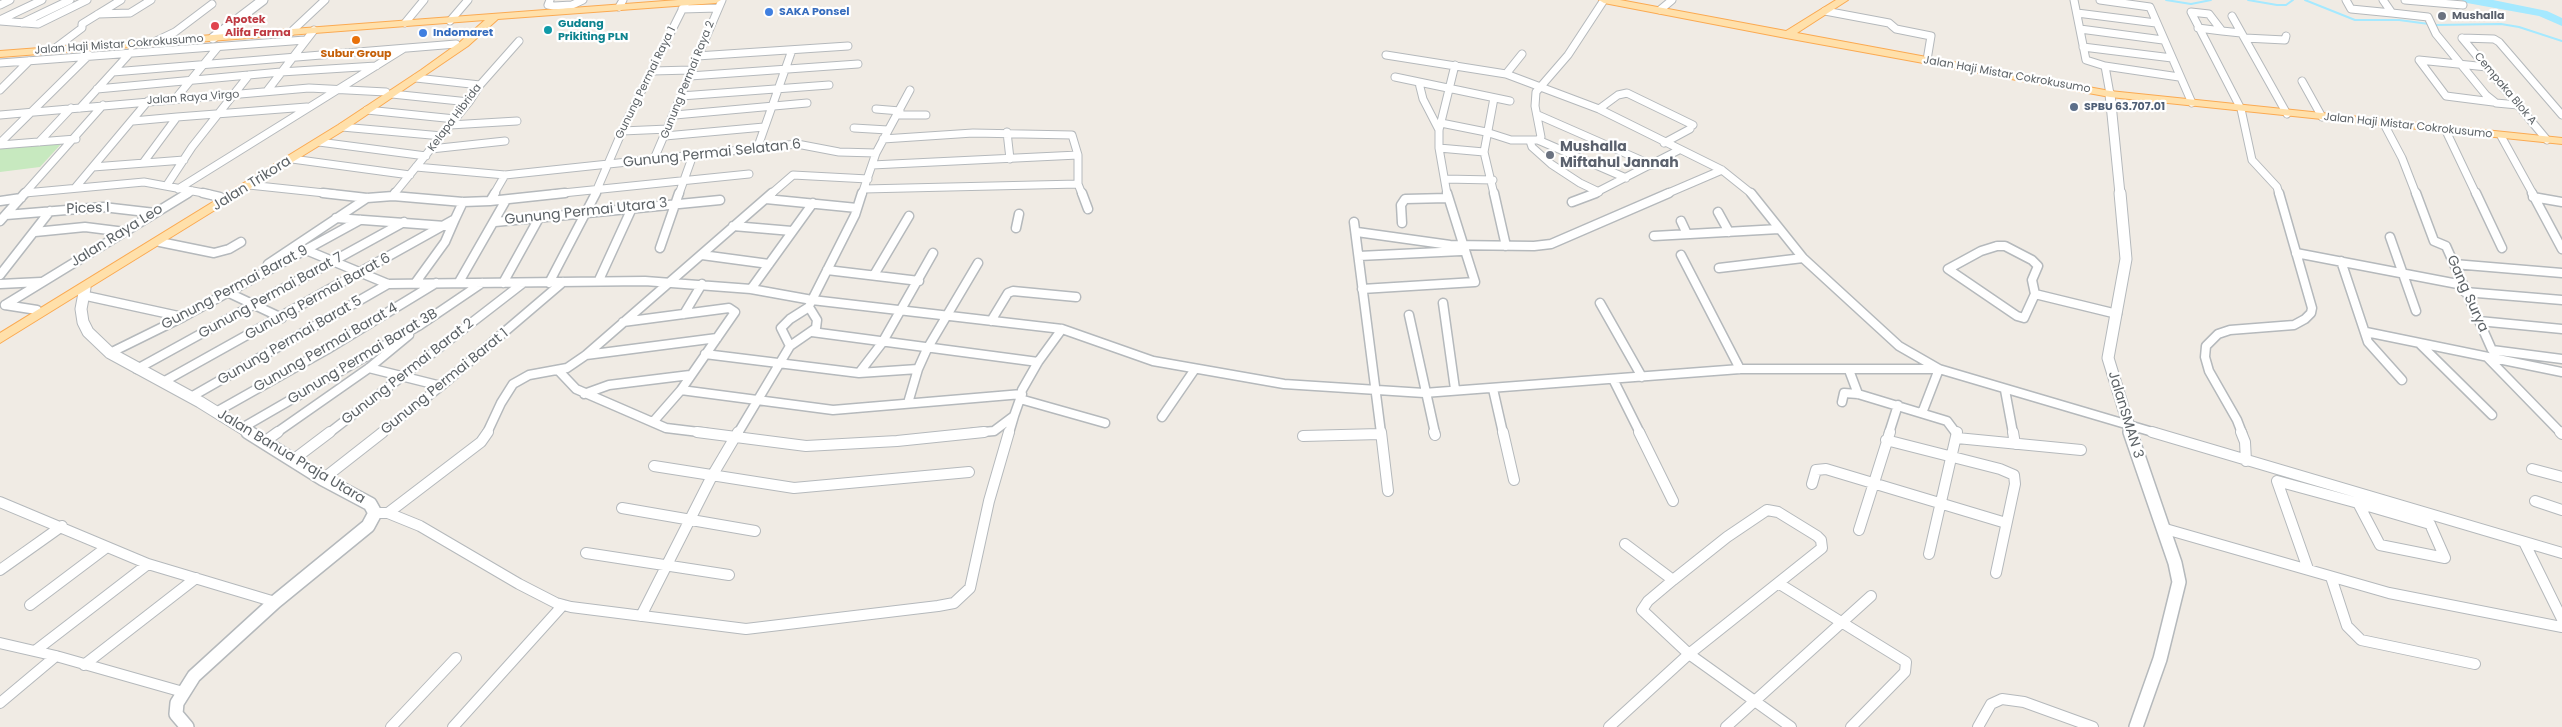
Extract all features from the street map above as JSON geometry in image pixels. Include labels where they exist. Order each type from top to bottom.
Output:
[{"type":"main road","name":"Jalan Haji Mistar Cokrokusumo","points":[[0,54],[54,49],[92,50],[154,42],[216,42],[291,32],[450,21],[621,4],[653,2],[684,6],[703,0],[717,4]]},
{"type":"main road","name":"Jalan Haji Mistar Cokrokusumo","points":[[1604,0],[2110,94],[2562,142]]},
{"type":"main road","points":[[1786,35],[1843,0]]},
{"type":"main road","name":"Jalan Trikora","points":[[0,340],[83,291],[220,198],[416,78],[464,44],[495,17]]},
{"type":"main road","name":"Jalan Trikora","points":[[0,332],[249,186],[319,142],[367,110],[456,44],[475,28],[477,18]]},
{"type":"street","points":[[0,4],[10,0]]},
{"type":"street","points":[[0,20],[42,0]]},
{"type":"street","points":[[22,23],[70,0]]},
{"type":"street","points":[[0,20],[41,24],[87,0]]},
{"type":"street","points":[[98,14],[126,14],[151,0]]},
{"type":"street","points":[[176,98],[204,65],[216,42],[263,0]]},
{"type":"street","points":[[291,32],[325,0]]},
{"type":"street","points":[[405,23],[424,0]]},
{"type":"street","points":[[450,21],[468,0]]},
{"type":"street","points":[[550,3],[564,9],[583,0]]},
{"type":"street","name":"Gunung Permai Raya 2","points":[[654,159],[675,114],[717,4],[722,0]]},
{"type":"street","points":[[1599,192],[1580,183],[1552,164],[1532,147],[1534,141],[1541,137],[1534,100],[1536,92],[1568,54],[1604,0]]},
{"type":"street","points":[[1660,10],[1672,0]]},
{"type":"street","points":[[2074,0],[2086,60],[2107,66],[2179,77]]},
{"type":"street","points":[[2100,0],[2150,7],[2192,103]]},
{"type":"street","points":[[2346,0],[2351,9],[2428,17],[2436,34],[2486,95],[2496,103]]},
{"type":"street","points":[[2383,0],[2392,13]]},
{"type":"street","points":[[2405,0],[2462,5]]},
{"type":"street","points":[[54,49],[82,28],[82,24],[118,2],[143,5]]},
{"type":"street","points":[[154,42],[175,32],[212,4]]},
{"type":"street","points":[[684,6],[717,4]]},
{"type":"street","name":"Gunung Permai Raya 1","points":[[549,282],[587,213],[622,131],[684,6]]},
{"type":"street","points":[[1825,11],[1889,23],[1896,28],[1931,36],[1927,60]]},
{"type":"street","points":[[2222,31],[2209,14],[2191,12],[2241,108],[2252,160],[2277,187],[2311,302],[2311,313],[2305,319],[2284,327],[2244,328],[2218,334],[2205,351],[2212,379],[2237,420],[2245,442],[2246,461]]},
{"type":"street","points":[[2077,14],[2156,23]]},
{"type":"street","points":[[2232,16],[2287,114]]},
{"type":"street","points":[[2198,28],[2243,36],[2285,40],[2286,36]]},
{"type":"street","points":[[2080,29],[2164,40]]},
{"type":"street","points":[[267,91],[291,57],[314,30]]},
{"type":"street","points":[[2462,38],[2494,39],[2499,42],[2562,115]]},
{"type":"street","name":"Cempaka Blok A","points":[[2462,38],[2547,140]]},
{"type":"street","points":[[0,144],[79,57],[92,50],[129,54],[216,42],[305,40]]},
{"type":"street","name":"Kelapa Hibrida","points":[[393,196],[469,102],[480,85],[519,41]]},
{"type":"street","points":[[80,108],[138,44]]},
{"type":"street","points":[[113,72],[456,44]]},
{"type":"street","points":[[697,56],[848,46]]},
{"type":"street","points":[[2083,47],[2172,58]]},
{"type":"street","points":[[178,188],[405,48]]},
{"type":"street","points":[[2104,49],[2110,94]]},
{"type":"street","points":[[33,112],[92,50]]},
{"type":"street","points":[[757,149],[792,50]]},
{"type":"street","points":[[1506,74],[1522,54]]},
{"type":"street","points":[[1386,55],[1506,74],[1599,109],[1664,143],[1722,170],[1757,198],[1803,258],[1898,346],[1939,369],[2562,553]]},
{"type":"street","points":[[0,63],[79,57]]},
{"type":"street","points":[[2487,67],[2418,60],[2446,96],[2518,105]]},
{"type":"street","points":[[0,90],[29,61]]},
{"type":"street","points":[[652,71],[690,73],[858,64]]},
{"type":"street","points":[[1362,289],[1468,284],[1475,282],[1448,198],[1438,148],[1440,127],[1455,65]]},
{"type":"street","points":[[97,89],[281,72],[376,66]]},
{"type":"street","points":[[167,185],[219,113],[250,75]]},
{"type":"street","points":[[1395,77],[1510,101]]},
{"type":"street","points":[[416,78],[480,85]]},
{"type":"street","points":[[0,81],[10,80]]},
{"type":"street","points":[[2302,81],[2322,117]]},
{"type":"street","points":[[1419,83],[1426,105],[1440,127]]},
{"type":"street","points":[[682,96],[829,85]]},
{"type":"street","name":"Jalan Raya Virgo","points":[[0,115],[25,115],[33,112],[176,98],[309,88],[389,93],[469,102]]},
{"type":"street","points":[[790,346],[781,332],[781,328],[785,322],[811,304],[857,208],[876,153],[910,90]]},
{"type":"street","points":[[1599,109],[1618,95],[1627,93],[1692,127],[1664,143]]},
{"type":"street","name":"JalanSMAN 3","points":[[2110,94],[2126,259],[2108,358],[2175,563],[2178,588],[2160,659],[2136,727]]},
{"type":"street","points":[[1494,98],[1486,132],[1484,152],[1493,180],[1506,246]]},
{"type":"street","points":[[76,188],[148,101]]},
{"type":"street","points":[[675,114],[771,108],[807,103]]},
{"type":"street","points":[[0,221],[76,138],[103,105]]},
{"type":"street","points":[[39,142],[71,108]]},
{"type":"street","points":[[133,121],[219,113],[308,108]]},
{"type":"street","points":[[876,109],[926,115]]},
{"type":"street","points":[[367,110],[453,122],[517,121]]},
{"type":"street","points":[[1538,115],[1652,165]]},
{"type":"street","points":[[143,163],[177,117]]},
{"type":"street","name":"Gang Surya","points":[[2384,124],[2402,158],[2434,241],[2446,246],[2491,355],[2562,359]]},
{"type":"street","points":[[342,126],[442,136]]},
{"type":"street","points":[[622,131],[667,133],[764,127]]},
{"type":"street","points":[[1440,127],[1486,132],[1510,140],[1534,141],[1626,178]]},
{"type":"street","points":[[854,128],[888,130]]},
{"type":"street","points":[[2446,131],[2502,248]]},
{"type":"street","points":[[883,139],[1006,132],[1072,135],[1075,137],[1078,155],[1078,184],[1088,209]]},
{"type":"street","points":[[1006,132],[1010,158]]},
{"type":"street","points":[[2501,136],[2562,249]]},
{"type":"street","points":[[0,144],[76,138]]},
{"type":"street","points":[[431,149],[504,141]]},
{"type":"street","points":[[319,142],[426,156]]},
{"type":"street","name":"Gunung Permai Selatan 6","points":[[416,167],[505,175],[797,144],[839,152],[876,153]]},
{"type":"street","points":[[1438,148],[1484,152]]},
{"type":"street","points":[[1572,202],[1599,192],[1680,150]]},
{"type":"street","points":[[660,248],[693,155]]},
{"type":"street","points":[[872,165],[1078,155]]},
{"type":"street","points":[[292,159],[410,175]]},
{"type":"street","points":[[93,167],[184,160]]},
{"type":"street","points":[[1359,256],[1551,244],[1722,170]]},
{"type":"street","points":[[249,186],[367,198],[393,196],[463,202],[506,200],[749,174]]},
{"type":"street","points":[[388,513],[481,442],[492,427],[501,403],[513,384],[529,375],[567,368],[586,355],[733,226],[796,174],[868,179]]},
{"type":"street","points":[[490,201],[505,175]]},
{"type":"street","points":[[1445,179],[1493,180]]},
{"type":"street","points":[[0,201],[76,188],[144,182],[167,185],[220,198]]},
{"type":"street","points":[[864,189],[1078,184]]},
{"type":"street","name":"Jalan Raya Leo","points":[[3,305],[192,191]]},
{"type":"street","points":[[227,292],[367,198]]},
{"type":"street","points":[[1402,223],[1401,205],[1406,200],[1448,198]]},
{"type":"street","points":[[2533,198],[2562,202]]},
{"type":"street","points":[[766,199],[857,208]]},
{"type":"street","points":[[459,282],[506,200]]},
{"type":"street","name":"Gunung Permai Utara 3","points":[[495,222],[676,202],[720,200]]},
{"type":"street","points":[[416,282],[445,242],[463,202]]},
{"type":"street","points":[[751,289],[813,203]]},
{"type":"street","name":"Pices I","points":[[6,215],[103,207],[155,213]]},
{"type":"street","points":[[599,280],[632,208]]},
{"type":"street","points":[[0,275],[50,211]]},
{"type":"street","points":[[1718,212],[1729,232]]},
{"type":"street","points":[[1016,228],[1019,214]]},
{"type":"street","points":[[874,275],[908,216]]},
{"type":"street","points":[[336,218],[445,226]]},
{"type":"street","points":[[503,283],[539,218]]},
{"type":"street","name":"Gunung Permai Barat 6","points":[[163,382],[282,318],[456,219]]},
{"type":"street","name":"Gunung Permai Barat 9","points":[[110,353],[183,317],[360,220]]},
{"type":"street","points":[[1680,220],[1687,234]]},
{"type":"street","name":"Gunung Permai Barat 7","points":[[137,369],[257,305],[404,222]]},
{"type":"street","points":[[1354,222],[1358,232],[1362,289],[1388,491]]},
{"type":"street","points":[[35,232],[85,226],[125,232]]},
{"type":"street","points":[[733,226],[792,231]]},
{"type":"street","points":[[1654,236],[1779,229]]},
{"type":"street","points":[[1358,232],[1463,248]]},
{"type":"street","points":[[2390,237],[2416,310]]},
{"type":"street","points":[[161,238],[214,253],[229,249],[241,242]]},
{"type":"street","points":[[2004,246],[2032,260],[2038,266],[2032,280],[2035,294],[2025,316],[2021,318],[1948,268],[1981,251],[2004,246]]},
{"type":"street","points":[[306,250],[388,284],[416,282],[523,283],[599,280],[672,281],[751,289],[811,304],[902,311],[1062,329],[1153,361],[1284,384],[1424,393],[1455,388],[1493,389],[1740,369],[1939,369]]},
{"type":"street","points":[[859,373],[882,343],[902,311],[933,253]]},
{"type":"street","points":[[2296,253],[2403,273],[2464,288],[2562,300]]},
{"type":"street","points":[[702,255],[769,264]]},
{"type":"street","points":[[1681,255],[1740,369]]},
{"type":"street","points":[[1719,268],[1803,258]]},
{"type":"street","points":[[2341,261],[2368,342],[2402,380]]},
{"type":"street","points":[[908,404],[918,369],[927,349],[978,263]]},
{"type":"street","points":[[2454,264],[2562,273]]},
{"type":"street","points":[[826,270],[919,281]]},
{"type":"street","points":[[0,284],[43,282]]},
{"type":"street","name":"Gunung Permai Barat 4","points":[[216,412],[326,350],[436,282]]},
{"type":"street","name":"Gunung Permai Barat 1","points":[[323,479],[441,386],[548,297],[563,282]]},
{"type":"street","name":"Gunung Permai Barat 3B","points":[[242,428],[420,325],[482,283]]},
{"type":"street","name":"Gunung Permai Barat 2","points":[[293,460],[523,283]]},
{"type":"street","name":"Gunung Permai Barat 5","points":[[191,397],[388,284]]},
{"type":"street","points":[[684,314],[702,284]]},
{"type":"street","points":[[83,291],[183,317]]},
{"type":"street","name":"Jalan Banua Praja Utara","points":[[83,291],[83,322],[88,332],[110,353],[191,397],[323,479],[370,504],[375,513],[368,526],[275,602],[201,669],[177,703],[176,714],[184,726]]},
{"type":"street","points":[[991,321],[1008,293],[1012,291],[1076,297]]},
{"type":"street","points":[[227,292],[282,318]]},
{"type":"street","points":[[2035,294],[2117,314]]},
{"type":"street","points":[[1443,303],[1455,388]]},
{"type":"street","points":[[1600,303],[1642,377]]},
{"type":"street","points":[[641,616],[712,476],[757,400],[790,346],[816,328],[817,320],[811,304]]},
{"type":"street","points":[[3,305],[37,310]]},
{"type":"street","points":[[622,322],[724,308],[733,309],[733,317],[681,390],[653,422]]},
{"type":"street","points":[[1409,315],[1424,393],[1435,435]]},
{"type":"street","points":[[2478,321],[2562,329]]},
{"type":"street","points":[[264,442],[369,368],[420,325]]},
{"type":"street","points":[[375,513],[388,513],[420,526],[519,584],[563,605],[756,629],[938,606],[958,600],[970,588],[989,501],[1014,416],[1038,362],[1062,329]]},
{"type":"street","points":[[812,332],[927,349],[1038,362]]},
{"type":"street","points":[[2366,332],[2491,355],[2562,372]]},
{"type":"street","points":[[586,355],[717,338]]},
{"type":"street","points":[[2419,343],[2492,415]]},
{"type":"street","points":[[705,354],[859,373],[918,369]]},
{"type":"street","points":[[2491,355],[2562,434]]},
{"type":"street","points":[[369,368],[441,386]]},
{"type":"street","points":[[1162,417],[1195,369]]},
{"type":"street","points":[[1922,413],[1939,369]]},
{"type":"street","points":[[558,370],[576,390],[666,428],[820,447],[994,431],[1014,416]]},
{"type":"street","points":[[1849,370],[1858,394]]},
{"type":"street","points":[[2552,370],[2562,380]]},
{"type":"street","points":[[584,394],[609,385],[690,375]]},
{"type":"street","points":[[1613,379],[1673,501]]},
{"type":"street","points":[[1493,389],[1514,480]]},
{"type":"street","points":[[681,390],[833,410],[1021,397],[1105,423]]},
{"type":"street","points":[[2005,390],[2016,444]]},
{"type":"street","points":[[1842,402],[1844,393],[1858,394],[1922,413],[1954,426],[1958,431],[1929,554]]},
{"type":"street","points":[[1859,530],[1898,405]]},
{"type":"street","points":[[1303,436],[1380,434]]},
{"type":"street","points":[[1957,438],[2081,450]]},
{"type":"street","points":[[1886,440],[2000,469],[2014,475],[2015,484],[1996,573]]},
{"type":"street","points":[[654,466],[794,488],[969,472]]},
{"type":"street","points":[[1812,484],[1816,470],[1820,468],[2006,523]]},
{"type":"street","points":[[2532,469],[2562,478]]},
{"type":"street","points":[[2308,569],[2278,482],[2358,503],[2430,524],[2445,558],[2380,545],[2358,503]]},
{"type":"street","points":[[2535,501],[2562,510]]},
{"type":"street","points":[[0,502],[62,526],[148,564],[275,602]]},
{"type":"street","points":[[622,508],[755,531]]},
{"type":"street","points":[[1609,727],[1689,654],[1822,548],[1823,544],[1817,536],[1778,512],[1767,510],[1728,537],[1673,580],[1648,601],[1642,610],[1689,654],[1791,727]]},
{"type":"street","points":[[0,570],[62,526]]},
{"type":"street","points":[[2162,528],[2389,593],[2562,627]]},
{"type":"street","points":[[2524,542],[2562,620]]},
{"type":"street","points":[[1625,544],[1673,580]]},
{"type":"street","points":[[30,605],[107,547]]},
{"type":"street","points":[[586,553],[729,574]]},
{"type":"street","points":[[35,651],[148,564]]},
{"type":"street","points":[[2331,577],[2347,626],[2361,640],[2475,664]]},
{"type":"street","points":[[84,665],[196,578]]},
{"type":"street","points":[[1778,583],[1900,657],[1907,667],[1851,727]]},
{"type":"street","points":[[1726,727],[1871,596]]},
{"type":"street","points":[[453,727],[563,605]]},
{"type":"street","points":[[0,643],[56,656],[183,692]]},
{"type":"street","points":[[0,702],[56,656]]},
{"type":"street","points":[[391,727],[456,658]]},
{"type":"street","points":[[1978,727],[1991,704],[2002,698],[2024,702],[2093,727]]},
{"type":"green space","points":[[63,142],[40,167],[0,172],[0,147]]},
{"type":"waterway","points":[[2166,0],[2191,4],[2211,0]]},
{"type":"waterway","points":[[2248,0],[2277,5],[2286,5],[2293,0]]},
{"type":"waterway","points":[[2305,0],[2355,20],[2399,20],[2429,24]]},
{"type":"waterway","points":[[2467,0],[2513,6],[2543,13],[2562,23]]},
{"type":"waterway","points":[[2434,25],[2501,24],[2519,27],[2562,41]]},
{"type":"place","name":"SAKA Ponsel","points":[[769,12]]},
{"type":"place","name":"Mushalla","points":[[2442,16]]},
{"type":"place","name":"Apotek Alifa Farma","points":[[215,26]]},
{"type":"place","name":"Gudang Prikiting PLN","points":[[548,30]]},
{"type":"place","name":"Indomaret","points":[[423,33]]},
{"type":"place","name":"Subur Group","points":[[356,40]]},
{"type":"place","name":"SPBU 63.707.01","points":[[2074,107]]},
{"type":"place","name":"Mushalla Miftahul Jannah","points":[[1550,155]]}]
